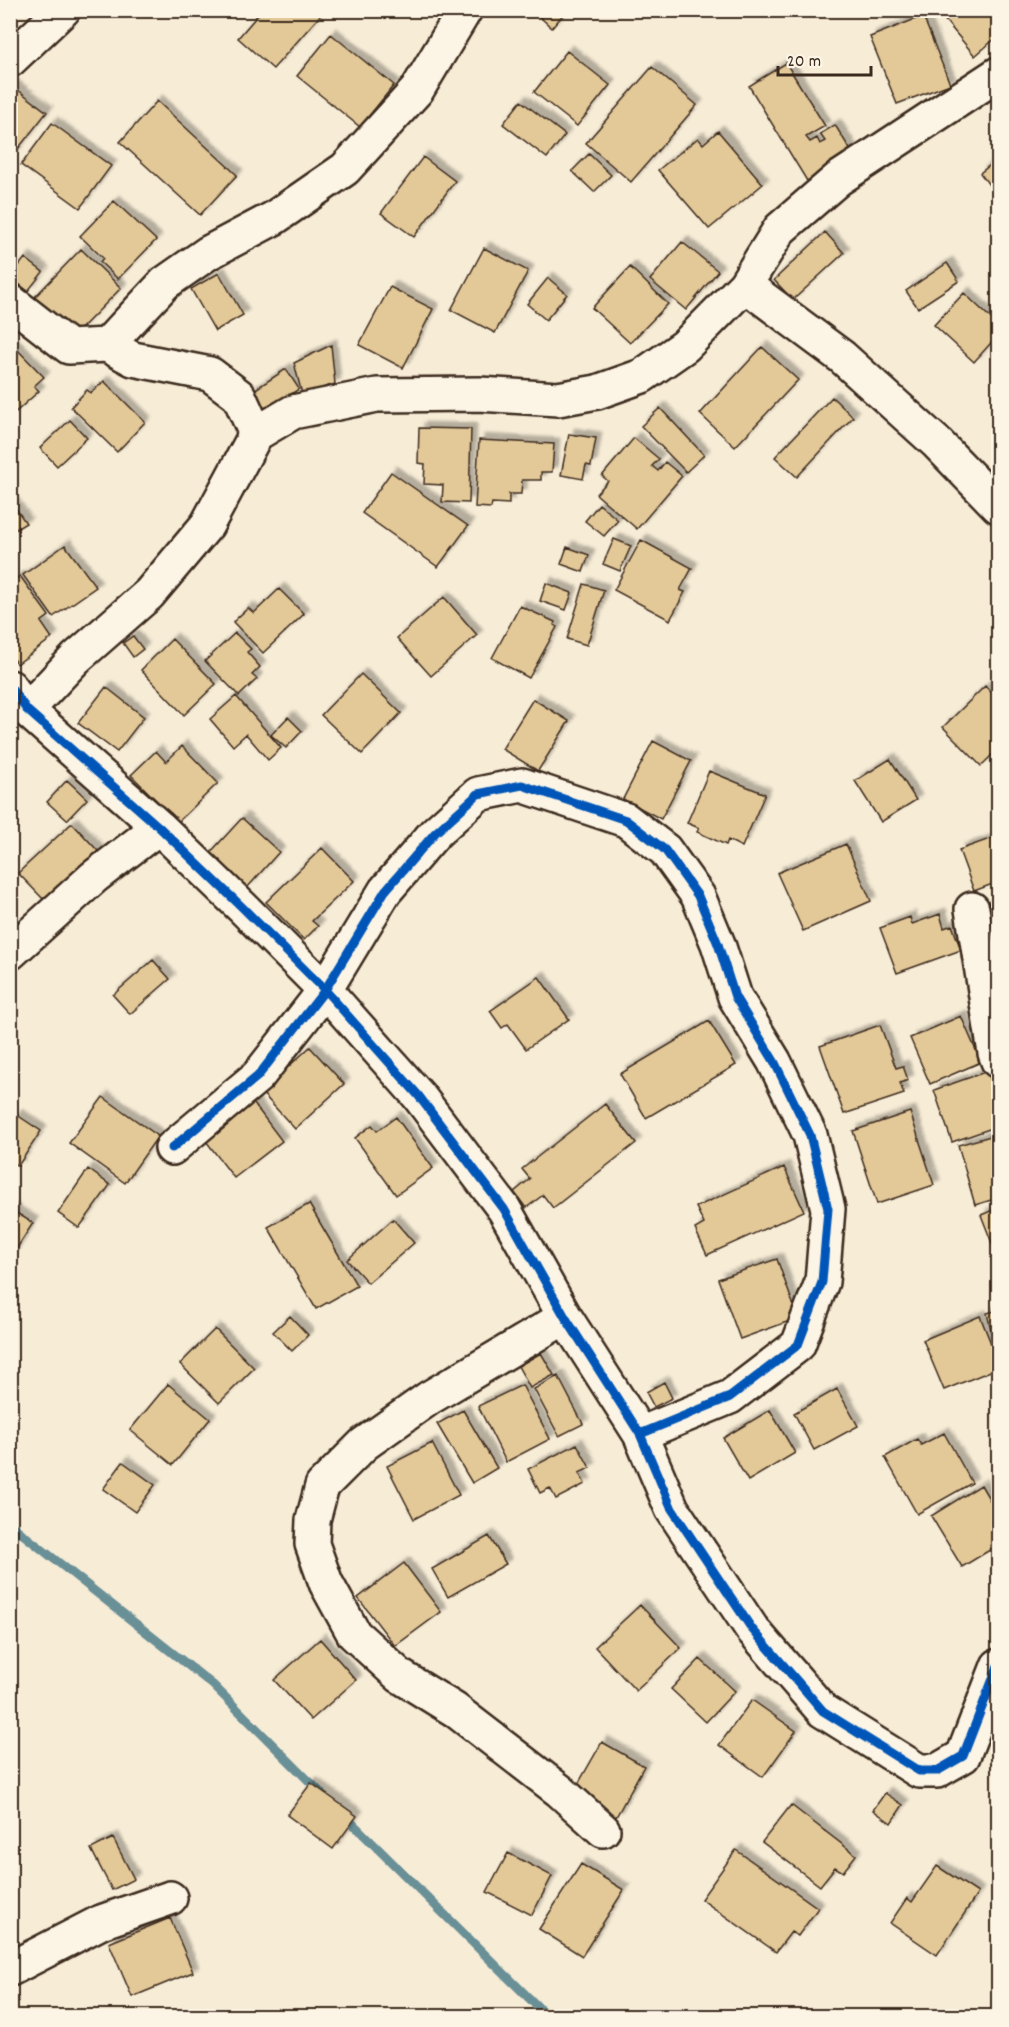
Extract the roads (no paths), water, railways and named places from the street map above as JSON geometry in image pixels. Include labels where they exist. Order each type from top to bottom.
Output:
[{"type":"street","points":[[10,60],[63,10]]},
{"type":"street","points":[[107,345],[165,283],[208,253],[274,218],[345,169],[417,90],[465,10]]},
{"type":"street","points":[[999,74],[838,179],[780,229],[745,285],[685,346],[642,376],[597,392],[558,399],[479,394],[377,395],[293,412],[255,434],[199,534],[149,594],[76,658],[19,698],[159,827],[325,990],[417,1095],[504,1209],[565,1317],[640,1434],[672,1509],[752,1629],[823,1710],[879,1748],[919,1771],[937,1771],[963,1756],[999,1666]]},
{"type":"street","points":[[745,285],[842,357],[937,443],[999,506]]},
{"type":"street","points":[[10,301],[69,348],[107,345],[133,359],[210,374],[239,396],[255,434]]},
{"type":"street","points":[[172,1149],[258,1076],[325,990],[385,891],[435,833],[478,794],[522,785],[626,820],[665,850],[698,896],[718,944],[735,998],[774,1061],[810,1135],[828,1209],[822,1282],[798,1345],[730,1397],[640,1434]]},
{"type":"street","points":[[10,953],[94,877],[159,827]]},
{"type":"street","points":[[972,909],[995,1053],[999,1061]]},
{"type":"street","points":[[565,1317],[429,1398],[364,1444],[322,1486],[313,1520],[312,1544],[326,1583],[354,1634],[400,1676],[455,1710],[560,1791],[603,1830]]},
{"type":"street","points":[[10,1969],[101,1922],[170,1898]]},
{"type":"waterway","points":[[10,1524],[213,1685],[321,1793]]},
{"type":"waterway","points":[[344,1815],[547,2016]]}]
